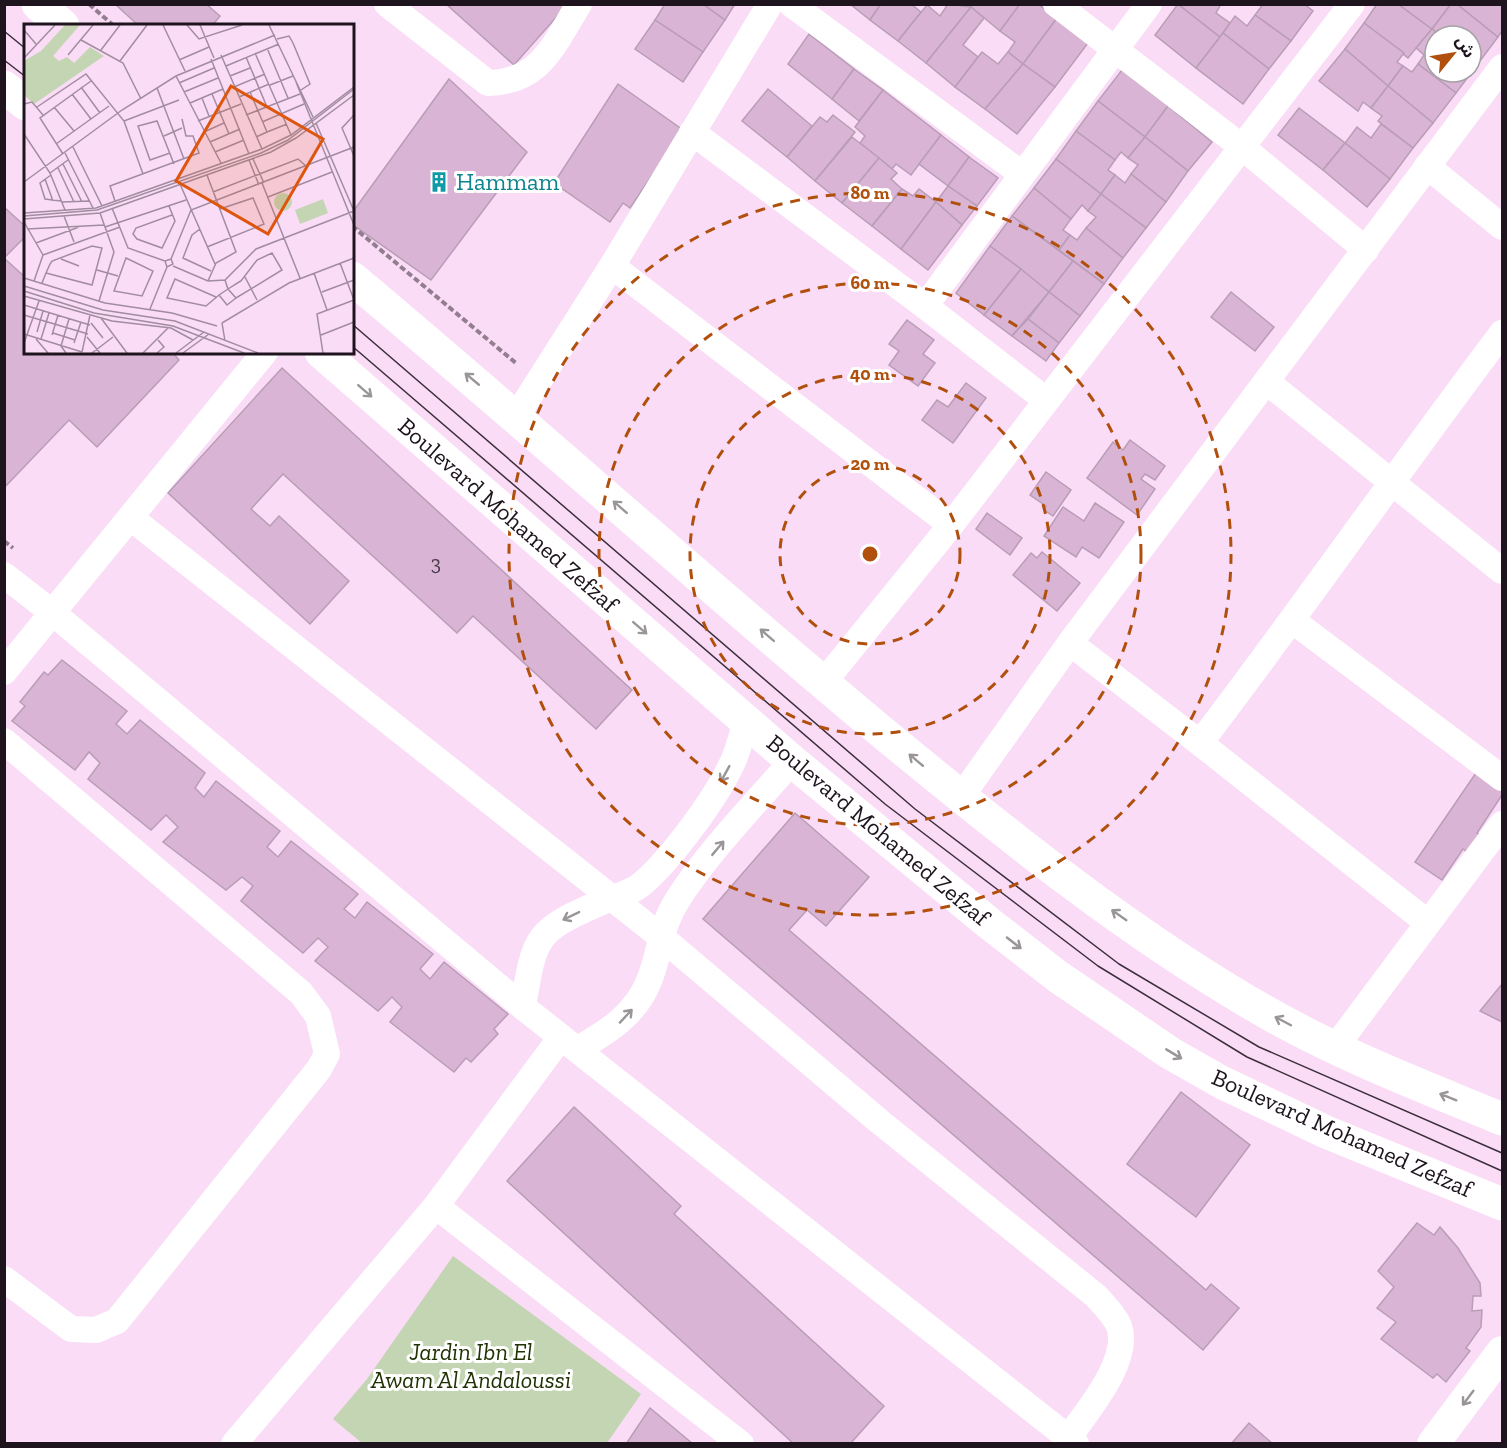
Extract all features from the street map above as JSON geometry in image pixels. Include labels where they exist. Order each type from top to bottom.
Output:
[{"type":"main road","points":[[4,87],[24,102]]},
{"type":"main road","points":[[354,280],[823,683],[961,797],[1171,952],[1270,1014],[1334,1049],[1503,1119]]},
{"type":"main road","name":"Boulevard Mohamed Zefzaf","points":[[323,354],[792,760],[990,924],[1057,976],[1170,1053],[1221,1082],[1326,1132],[1503,1204]]},
{"type":"street","points":[[387,4],[488,83],[504,83],[533,71],[544,61],[579,4]]},
{"type":"street","points":[[516,417],[612,266],[770,4]]},
{"type":"street","points":[[791,4],[1022,174]]},
{"type":"street","points":[[1056,4],[1242,147],[1366,250]]},
{"type":"street","points":[[925,306],[1149,4]]},
{"type":"street","points":[[823,683],[951,525],[1352,4]]},
{"type":"street","points":[[961,797],[1070,643],[1503,67]]},
{"type":"street","points":[[692,132],[925,306],[1046,400]]},
{"type":"street","points":[[1427,166],[1503,226]]},
{"type":"street","points":[[612,266],[951,525]]},
{"type":"street","points":[[1200,743],[1293,621],[1389,482],[1503,333]]},
{"type":"street","points":[[4,672],[263,354]]},
{"type":"street","points":[[1267,382],[1389,482],[1502,570]]},
{"type":"street","points":[[4,575],[53,613],[523,1007],[1073,1440],[1110,1376],[1122,1346],[1119,1327],[1112,1314],[1068,1271],[880,1122],[660,936],[131,518]]},
{"type":"street","points":[[1293,621],[1503,778]]},
{"type":"street","points":[[1070,643],[1428,923]]},
{"type":"street","points":[[523,1007],[533,952],[540,938],[558,923],[642,884],[674,849],[723,780],[733,760],[747,720]]},
{"type":"street","points":[[4,741],[301,993],[318,1016],[327,1054],[319,1070],[117,1321],[96,1330],[71,1329],[4,1279]]},
{"type":"street","points":[[234,1443],[436,1206],[570,1043],[614,1028],[640,1000],[650,980],[666,919],[690,883],[792,760]]},
{"type":"street","points":[[1334,1049],[1503,824]]},
{"type":"street","points":[[436,1206],[741,1443]]},
{"type":"street","points":[[1433,1443],[1503,1352]]},
{"type":"path","points":[[89,4],[112,24]]},
{"type":"path","points":[[354,228],[538,382]]},
{"type":"green space","name":"Jardin Ibn El Awam Al Andaloussi","points":[[453,1256],[641,1394],[607,1443],[362,1443],[333,1419],[367,1379]]},
{"type":"building","points":[[115,4],[206,4],[220,16],[214,24],[137,24]]},
{"type":"building","points":[[446,4],[568,4],[514,65]]},
{"type":"building","points":[[665,4],[703,4],[725,20],[703,52],[655,20]]},
{"type":"building","points":[[703,4],[735,4],[725,20]]},
{"type":"building","points":[[850,4],[881,4],[870,20]]},
{"type":"building","points":[[881,4],[911,4],[921,12],[898,41],[870,20]]},
{"type":"building","points":[[948,4],[971,7],[926,63],[898,41],[927,5],[940,16]]},
{"type":"building","points":[[973,4],[1020,4],[1000,31],[971,7]]},
{"type":"building","points":[[1020,4],[1038,4],[1057,18],[1023,64],[1008,52],[1015,42],[1000,31]]},
{"type":"building","points":[[1178,4],[1220,37],[1196,68],[1155,35]]},
{"type":"building","points":[[1178,4],[1221,4],[1216,13],[1230,23],[1220,37]]},
{"type":"building","points":[[1263,4],[1304,4],[1313,11],[1291,41],[1255,15]]},
{"type":"building","points":[[1377,4],[1398,4],[1425,24],[1423,24],[1423,40],[1408,58],[1364,23]]},
{"type":"building","points":[[1398,4],[1451,4],[1436,24],[1425,24]]},
{"type":"building","points":[[1451,4],[1457,4],[1482,24],[1436,24]]},
{"type":"building","points":[[1457,4],[1502,4],[1502,31],[1498,37]]},
{"type":"building","points":[[971,7],[984,18],[963,45],[978,57],[955,87],[926,63]]},
{"type":"building","points":[[1255,15],[1291,41],[1269,69],[1223,33],[1235,16],[1247,26]]},
{"type":"building","points":[[1057,18],[1088,43],[1055,87],[1023,64]]},
{"type":"building","points":[[655,20],[703,52],[683,82],[635,49]]},
{"type":"building","points":[[1364,23],[1404,53],[1397,62],[1403,66],[1388,86],[1345,49]]},
{"type":"building","points":[[1483,25],[1498,37],[1483,57]]},
{"type":"building","points":[[1223,33],[1269,69],[1243,104],[1196,68]]},
{"type":"building","points":[[809,34],[854,69],[832,99],[788,64]]},
{"type":"building","points":[[1423,40],[1423,54],[1416,48]]},
{"type":"building","points":[[1345,49],[1388,86],[1371,108],[1363,102],[1358,111],[1319,81]]},
{"type":"building","points":[[982,52],[998,64],[1008,52],[1023,64],[985,109],[955,87]]},
{"type":"building","points":[[1423,56],[1423,68],[1418,64]]},
{"type":"building","points":[[1023,64],[1055,87],[1017,134],[985,109]]},
{"type":"building","points":[[1418,64],[1423,68],[1423,84],[1444,84],[1456,93],[1433,123],[1388,86],[1403,66],[1412,72]]},
{"type":"building","points":[[854,69],[883,90],[859,121],[832,99]]},
{"type":"building","points":[[1122,70],[1168,106],[1145,137],[1098,101]]},
{"type":"building","name":"Hammam","points":[[449,79],[527,152],[431,280],[354,225],[354,210]]},
{"type":"building","points":[[618,84],[683,130],[630,208],[623,203],[610,222],[554,183]]},
{"type":"building","points":[[1444,84],[1463,84],[1456,93]]},
{"type":"building","points":[[1388,86],[1433,123],[1413,148],[1378,121],[1382,116],[1371,108]]},
{"type":"building","points":[[768,89],[812,126],[787,157],[742,121]]},
{"type":"building","points":[[883,90],[941,135],[911,175],[896,164],[892,169],[860,143],[865,136],[855,127]]},
{"type":"building","points":[[1098,101],[1145,137],[1128,158],[1121,152],[1115,160],[1076,131]]},
{"type":"building","points":[[1168,106],[1212,142],[1188,171],[1145,137]]},
{"type":"building","points":[[1299,108],[1345,143],[1323,170],[1278,135]]},
{"type":"building","points":[[833,115],[855,132],[815,181],[787,157],[820,117],[827,122]]},
{"type":"building","points":[[1381,124],[1413,148],[1390,179],[1345,143],[1357,127],[1371,138]]},
{"type":"building","points":[[1076,131],[1115,160],[1108,170],[1115,175],[1101,194],[1056,159]]},
{"type":"building","points":[[941,135],[969,157],[948,186],[919,164]]},
{"type":"building","points":[[852,137],[879,158],[842,203],[815,181]]},
{"type":"building","points":[[1145,137],[1188,171],[1166,202],[1131,174],[1138,165],[1128,158]]},
{"type":"building","points":[[1345,143],[1390,179],[1367,207],[1323,170]]},
{"type":"building","points":[[969,157],[998,178],[977,206],[948,186]]},
{"type":"building","points":[[879,158],[897,173],[891,179],[902,189],[872,226],[842,203]]},
{"type":"building","points":[[1056,159],[1101,194],[1088,211],[1082,205],[1071,219],[1034,188]]},
{"type":"building","points":[[1131,174],[1166,202],[1146,228],[1101,194],[1115,175],[1125,183]]},
{"type":"building","points":[[948,186],[977,206],[962,225],[936,202]]},
{"type":"building","points":[[1034,188],[1071,219],[1063,230],[1070,235],[1059,250],[1012,216]]},
{"type":"building","points":[[902,189],[913,196],[919,189],[936,202],[901,249],[872,226]]},
{"type":"building","points":[[1101,194],[1146,228],[1123,258],[1086,228],[1096,217],[1088,211]]},
{"type":"building","points":[[936,202],[962,225],[928,270],[901,249]]},
{"type":"building","points":[[4,207],[24,225],[24,238],[4,258]]},
{"type":"building","points":[[1012,216],[1073,261],[1049,292],[990,246]]},
{"type":"building","points":[[1086,228],[1123,258],[1104,284],[1059,250],[1070,235],[1077,240]]},
{"type":"building","points":[[990,246],[1021,269],[984,315],[956,293]]},
{"type":"building","points":[[4,258],[24,276],[24,354],[174,354],[179,360],[97,447],[69,420],[4,488]]},
{"type":"building","points":[[1073,261],[1104,284],[1080,316],[1049,292]]},
{"type":"building","points":[[1021,269],[1049,292],[1012,336],[984,315]]},
{"type":"building","points":[[1049,292],[1080,316],[1059,343],[1028,319]]},
{"type":"building","points":[[1231,292],[1274,327],[1255,351],[1211,317]]},
{"type":"building","points":[[1028,319],[1059,343],[1046,361],[1012,336]]},
{"type":"building","points":[[907,320],[934,340],[923,354],[935,363],[918,386],[889,365],[899,351],[889,344]]},
{"type":"building","points":[[282,368],[632,690],[596,729],[473,616],[457,633],[283,474],[251,509],[270,526],[279,516],[349,581],[310,624],[168,493]]},
{"type":"building","points":[[966,383],[986,398],[953,443],[922,420],[937,400],[948,407]]},
{"type":"building","points":[[1130,440],[1165,466],[1155,480],[1145,474],[1141,479],[1155,489],[1137,515],[1087,478],[1113,442],[1123,450]]},
{"type":"building","points":[[1046,472],[1071,490],[1053,516],[1044,510],[1046,506],[1030,495]]},
{"type":"building","points":[[1095,503],[1124,522],[1099,558],[1082,547],[1076,557],[1044,536],[1063,507],[1084,521]]},
{"type":"building","points":[[987,513],[1022,538],[1010,555],[976,529]]},
{"type":"building","points":[[1042,552],[1080,583],[1057,611],[1013,575],[1031,553],[1037,558]]},
{"type":"building","points":[[62,660],[127,711],[116,724],[127,734],[140,720],[205,773],[195,788],[204,797],[216,781],[280,831],[267,847],[278,857],[291,841],[358,894],[344,909],[355,918],[367,902],[433,954],[420,969],[430,979],[444,962],[508,1014],[494,1029],[498,1034],[471,1062],[466,1058],[454,1072],[390,1022],[402,1007],[392,997],[378,1011],[315,961],[328,947],[318,938],[303,953],[241,901],[253,886],[242,877],[226,890],[163,842],[178,827],[166,815],[151,830],[88,779],[100,763],[89,752],[75,770],[12,721],[25,706],[20,702],[44,672],[48,675]]},
{"type":"building","points":[[1480,767],[1502,783],[1502,795],[1477,833],[1482,836],[1470,854],[1463,849],[1442,880],[1415,862]]},
{"type":"building","points":[[795,813],[869,877],[826,926],[807,910],[789,930],[1206,1290],[1211,1284],[1239,1308],[1203,1350],[703,919]]},
{"type":"building","points":[[1502,984],[1502,1022],[1480,1011]]},
{"type":"building","points":[[1181,1092],[1250,1145],[1196,1217],[1127,1164]]},
{"type":"building","points":[[574,1107],[681,1206],[674,1214],[884,1406],[850,1444],[794,1444],[507,1181]]},
{"type":"building","points":[[1417,1223],[1434,1235],[1440,1227],[1458,1248],[1480,1283],[1481,1296],[1473,1296],[1472,1311],[1482,1310],[1481,1327],[1466,1348],[1470,1351],[1446,1382],[1437,1374],[1433,1378],[1381,1339],[1396,1322],[1377,1308],[1394,1287],[1378,1271]]},
{"type":"building","points":[[650,1408],[693,1444],[626,1444]]},
{"type":"building","points":[[1249,1423],[1273,1444],[1231,1444]]},
{"type":"tram line","points":[[4,31],[24,47]]},
{"type":"tram line","points":[[4,60],[24,75]]},
{"type":"tram line","points":[[354,326],[915,809],[1119,964],[1259,1047],[1502,1153]]},
{"type":"tram line","points":[[354,348],[885,804],[1098,966],[1247,1057],[1502,1171]]},
{"type":"place","name":"Hammam","points":[[439,182]]}]
